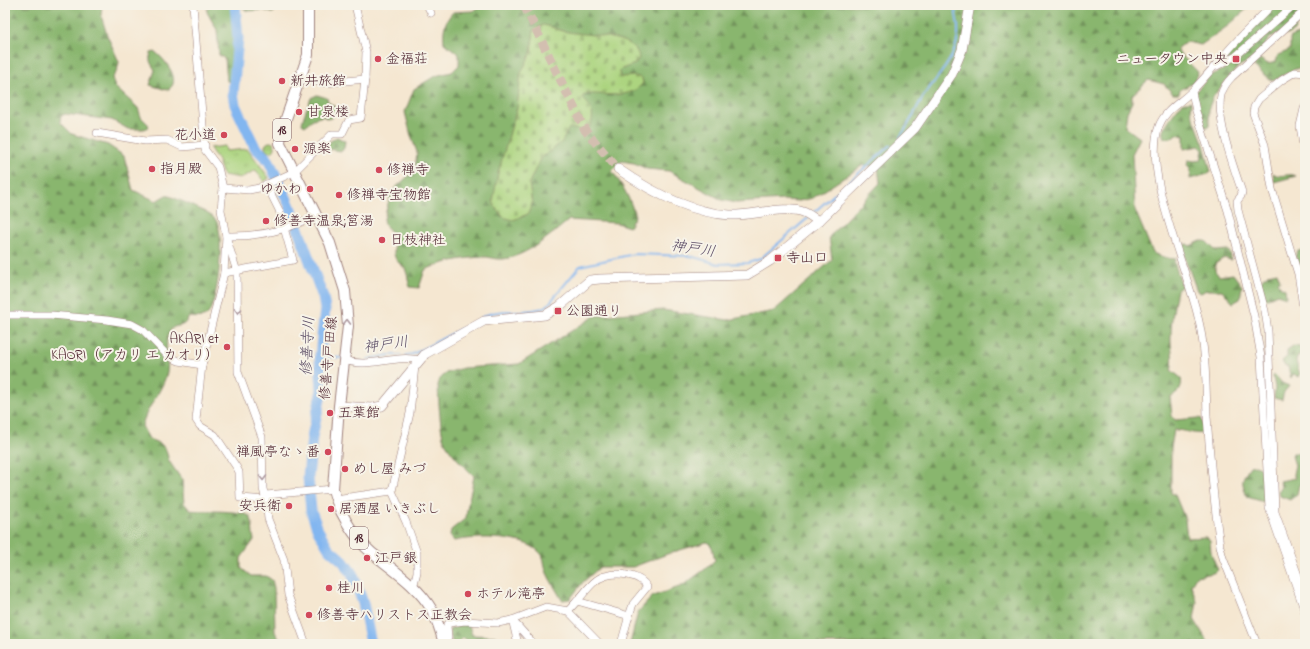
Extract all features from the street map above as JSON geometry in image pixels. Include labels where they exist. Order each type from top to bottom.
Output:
[{"type":"main road","name":"修善寺戸田線","points":[[308,5],[308,50],[281,133],[280,143],[291,174],[310,218],[330,244],[345,291],[348,326],[339,406],[333,489],[335,499],[363,544],[413,588],[431,609],[444,644]]},
{"type":"street","points":[[193,5],[205,150],[218,167],[222,188],[222,210],[226,236],[237,272],[238,372],[262,437],[263,489],[266,497],[268,519],[284,560],[288,595],[306,644]]},
{"type":"street","points":[[222,188],[249,190],[291,174],[332,134],[342,134],[349,120],[361,118],[366,52],[355,5]]},
{"type":"street","points":[[427,5],[431,13]]},
{"type":"street","points":[[339,406],[372,408],[382,406],[391,397],[417,362],[435,348],[484,321],[544,315],[553,311],[590,280],[608,278],[747,274],[770,261],[819,221],[915,128],[952,74],[958,62],[962,50],[970,5]]},
{"type":"street","points":[[1257,644],[1223,558],[1220,546],[1210,460],[1204,352],[1199,318],[1162,201],[1155,148],[1160,124],[1172,108],[1192,92],[1215,68],[1224,54],[1272,5]]},
{"type":"street","points":[[1215,68],[1236,56],[1294,5]]},
{"type":"street","points":[[1304,592],[1272,511],[1268,331],[1265,311],[1238,210],[1237,201],[1242,192],[1226,136],[1221,101],[1224,88],[1232,76],[1305,10]]},
{"type":"street","points":[[1305,73],[1295,72],[1277,84],[1255,103],[1253,113],[1265,146],[1272,189],[1298,274],[1305,320]]},
{"type":"street","points":[[299,79],[326,83],[365,79]]},
{"type":"street","points":[[1192,92],[1196,111],[1228,211],[1259,337],[1272,511],[1305,612]]},
{"type":"street","points":[[1305,109],[1301,126],[1305,151]]},
{"type":"street","points":[[97,133],[145,141],[167,140],[182,147],[205,145]]},
{"type":"street","points":[[618,168],[651,190],[690,206],[715,213],[728,215],[753,215],[789,209],[804,212],[819,221]]},
{"type":"street","points":[[224,273],[237,272],[294,260],[279,210],[266,184]]},
{"type":"street","points":[[226,236],[246,236],[285,229],[310,218]]},
{"type":"street","points":[[226,236],[224,273],[202,365],[196,409],[197,423],[215,435],[237,468],[239,472],[240,498],[266,497],[293,492],[333,489]]},
{"type":"street","points":[[5,315],[51,315],[132,324],[143,330],[168,356],[179,361],[202,365]]},
{"type":"street","points":[[344,360],[362,364],[400,358],[417,362]]},
{"type":"street","points":[[413,588],[417,572],[417,553],[406,522],[392,492],[410,413],[417,362]]},
{"type":"street","points":[[335,499],[392,492]]},
{"type":"street","points":[[568,611],[593,583],[605,576],[630,575],[640,580],[647,587],[644,593],[637,598],[633,604],[621,644]]},
{"type":"street","points":[[578,601],[622,614],[628,619]]},
{"type":"street","points":[[444,644],[448,637],[447,626],[449,623],[465,621],[498,623],[512,620],[546,607],[568,611],[600,644]]},
{"type":"street","points":[[512,620],[518,644]]},
{"type":"street","points":[[512,620],[534,644]]},
{"type":"green space","points":[[5,5],[102,5],[101,15],[107,35],[119,62],[117,71],[112,78],[115,87],[138,108],[141,117],[149,127],[144,129],[128,129],[112,120],[65,114],[61,116],[60,122],[72,134],[108,145],[124,156],[133,190],[156,201],[166,195],[199,209],[215,219],[220,238],[220,252],[217,283],[211,308],[207,315],[201,317],[189,317],[184,324],[171,329],[167,342],[168,365],[166,376],[144,419],[142,426],[149,439],[161,444],[166,450],[169,461],[182,480],[184,503],[190,510],[242,513],[251,518],[254,540],[241,558],[241,568],[251,576],[266,576],[272,580],[274,588],[275,632],[282,644],[5,644]]},
{"type":"green space","points":[[211,5],[233,5],[235,33],[234,70],[232,78],[229,82],[227,81],[225,59],[219,55],[217,30],[207,12],[207,9]]},
{"type":"green space","points":[[240,5],[278,5],[276,10],[272,13],[263,10],[247,11]]},
{"type":"green space","points":[[483,5],[518,5],[521,11],[532,5],[1251,5],[1229,25],[1201,45],[1186,42],[1177,49],[1198,72],[1193,83],[1180,90],[1179,94],[1173,94],[1164,84],[1148,80],[1132,95],[1132,102],[1127,112],[1125,127],[1140,138],[1132,154],[1135,210],[1153,253],[1164,258],[1176,259],[1174,262],[1182,286],[1177,290],[1172,324],[1171,340],[1173,361],[1171,370],[1181,378],[1181,384],[1180,389],[1170,397],[1172,416],[1175,420],[1202,419],[1204,433],[1174,430],[1171,448],[1171,493],[1175,495],[1185,519],[1187,538],[1206,537],[1210,540],[1211,553],[1218,570],[1213,573],[1196,576],[1191,585],[1197,602],[1194,619],[1209,644],[630,644],[638,612],[653,596],[682,586],[715,560],[712,547],[707,542],[670,553],[633,567],[600,567],[583,582],[570,599],[562,600],[546,571],[542,555],[535,548],[514,540],[475,538],[454,541],[450,536],[451,530],[466,518],[474,476],[453,454],[444,440],[441,428],[438,381],[446,373],[463,368],[519,364],[595,316],[663,310],[728,320],[774,311],[832,260],[829,237],[880,183],[878,167],[863,165],[813,198],[799,201],[784,200],[736,203],[722,200],[669,171],[647,169],[634,163],[622,161],[612,171],[626,192],[635,216],[629,227],[617,223],[569,220],[538,244],[521,254],[503,259],[485,257],[460,259],[438,265],[425,270],[419,288],[410,287],[407,273],[395,256],[394,250],[396,237],[383,223],[391,192],[415,170],[417,152],[405,112],[414,89],[435,76],[452,72],[459,65],[459,54],[444,43],[445,26],[450,16],[453,12],[473,11]]},
{"type":"green space","points":[[1270,5],[1305,5],[1305,12],[1298,19],[1295,30],[1288,35],[1278,33],[1270,38],[1254,59],[1239,66],[1214,95],[1209,107],[1209,125],[1205,128],[1194,96],[1197,90],[1211,75],[1225,69],[1227,55]]},
{"type":"green space","points":[[543,25],[572,33],[607,37],[629,44],[636,50],[639,58],[635,64],[619,70],[620,77],[635,76],[642,78],[643,83],[628,93],[610,95],[588,94],[583,96],[583,99],[589,105],[592,112],[592,120],[589,128],[580,130],[569,128],[562,142],[540,159],[529,183],[532,203],[528,214],[513,220],[503,217],[495,207],[493,201],[498,173],[517,108],[521,73],[531,53],[534,29]]},
{"type":"green space","points":[[1294,35],[1305,36],[1305,63],[1302,67],[1290,71],[1275,80],[1269,79],[1253,65],[1258,58],[1268,64],[1276,62],[1278,55],[1290,50],[1290,38]]},
{"type":"green space","points":[[155,52],[163,59],[171,70],[173,76],[174,82],[167,90],[150,85],[155,70],[150,62],[150,58],[151,53]]},
{"type":"green space","points":[[317,95],[327,98],[328,102],[334,106],[337,111],[331,118],[327,119],[323,116],[313,119],[305,126],[302,124],[303,118],[311,98]]},
{"type":"green space","points":[[1190,101],[1192,103],[1191,111],[1204,145],[1211,172],[1190,179],[1191,169],[1187,165],[1188,160],[1201,160],[1203,150],[1199,146],[1184,149],[1184,136],[1177,134],[1171,138],[1164,138],[1163,130],[1179,106],[1184,102]]},
{"type":"green space","points":[[337,137],[345,141],[342,151],[327,149],[328,143]]},
{"type":"green space","points":[[268,142],[272,142],[274,143],[274,151],[268,152],[265,149],[265,145]]},
{"type":"green space","points":[[225,146],[226,151],[248,149],[269,178],[264,182],[256,170],[241,178],[223,175],[218,161],[210,148]]},
{"type":"green space","points":[[1273,173],[1276,175],[1296,176],[1274,182]]},
{"type":"green space","points":[[1201,241],[1206,241],[1216,251],[1228,250],[1231,260],[1224,258],[1215,264],[1215,271],[1219,276],[1233,274],[1242,286],[1240,299],[1233,303],[1222,290],[1206,290],[1201,293],[1197,291],[1182,250],[1182,246],[1187,244],[1190,246]]},
{"type":"green space","points":[[1305,250],[1305,300],[1304,279],[1301,266],[1295,256],[1298,251]]},
{"type":"green space","points":[[1277,272],[1280,280],[1278,283],[1285,289],[1286,297],[1277,294],[1266,299],[1260,284],[1261,280],[1268,274]]},
{"type":"green space","points":[[1293,346],[1305,348],[1305,352],[1298,356],[1296,361],[1300,375],[1299,377],[1294,374],[1291,379],[1288,367],[1284,365],[1282,361],[1287,357],[1287,350]]},
{"type":"green space","points":[[1275,375],[1282,383],[1289,386],[1284,392],[1282,400],[1274,398],[1275,388],[1273,376]]},
{"type":"green space","points":[[1293,453],[1305,453],[1305,463],[1301,465],[1303,481],[1299,485],[1297,494],[1290,500],[1280,496],[1278,491],[1281,488],[1280,481],[1295,478],[1293,474],[1295,465],[1292,456]]},
{"type":"green space","points":[[1254,465],[1261,469],[1264,502],[1247,497],[1244,487],[1243,480],[1245,474],[1250,466]]},
{"type":"green space","points":[[463,624],[469,625],[472,635],[495,636],[498,638],[498,644],[474,644],[463,638],[458,643],[452,642],[449,630]]},
{"type":"waterway","name":"修善寺川","points":[[235,5],[238,38],[233,94],[235,105],[255,147],[269,161],[289,204],[323,297],[325,309],[320,356],[322,390],[312,437],[308,477],[311,511],[318,530],[329,549],[343,561],[352,573],[363,603],[371,644]]},
{"type":"waterway","name":"神戸川","points":[[900,137],[923,97],[952,56],[958,37],[955,5]]},
{"type":"waterway","name":"神戸川","points":[[813,213],[891,145]]},
{"type":"waterway","name":"神戸川","points":[[482,317],[497,312],[531,310],[547,306],[580,266],[634,254],[690,256],[718,264],[748,263],[760,259],[808,218]]},
{"type":"waterway","name":"神戸川","points":[[406,355],[413,354],[461,329]]},
{"type":"waterway","name":"神戸川","points":[[368,359],[390,355],[401,355]]},
{"type":"waterway","name":"神戸川","points":[[320,356],[342,358]]},
{"type":"tunnel","points":[[524,5],[585,130],[618,169]]},
{"type":"place","name":"金福荘","points":[[378,59]]},
{"type":"place","name":"ニュータウン中央","points":[[1236,59]]},
{"type":"place","name":"新井旅館","points":[[282,81]]},
{"type":"place","name":"甘泉楼","points":[[299,112]]},
{"type":"place","name":"花小道","points":[[224,135]]},
{"type":"place","name":"源楽","points":[[295,149]]},
{"type":"place","name":"指月殿","points":[[152,169]]},
{"type":"place","name":"修禅寺","points":[[379,170]]},
{"type":"place","name":"ゆかわ","points":[[310,189]]},
{"type":"place","name":"修禅寺宝物館","points":[[339,195]]},
{"type":"place","name":"修善寺温泉;筥湯","points":[[266,221]]},
{"type":"place","name":"日枝神社","points":[[382,240]]},
{"type":"place","name":"寺山口","points":[[778,258]]},
{"type":"place","name":"公園通り","points":[[558,311]]},
{"type":"place","name":"AKARI et KAORI（アカリ エ カオリ）","points":[[227,347]]},
{"type":"place","name":"五葉館","points":[[330,413]]},
{"type":"place","name":"禅風亭なゝ番","points":[[328,452]]},
{"type":"place","name":"めし屋 みづ","points":[[345,469]]},
{"type":"place","name":"安兵衛","points":[[289,506]]},
{"type":"place","name":"居酒屋 いきぶし","points":[[331,509]]},
{"type":"place","name":"江戸銀","points":[[367,558]]},
{"type":"place","name":"桂川","points":[[329,588]]},
{"type":"place","name":"ホテル滝亭","points":[[468,594]]},
{"type":"place","name":"修善寺ハリストス正教会","points":[[309,615]]}]
